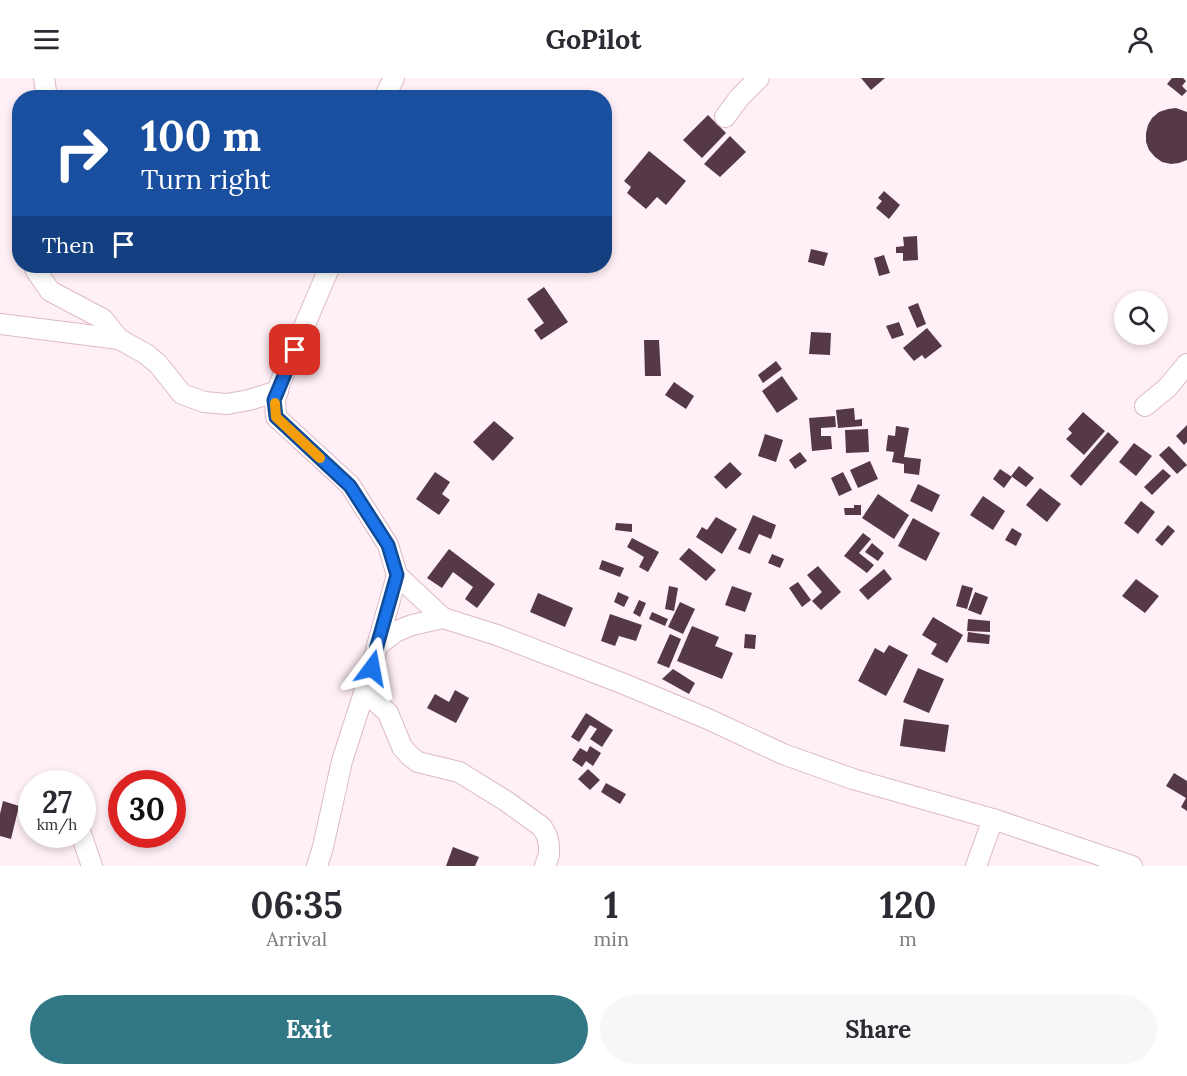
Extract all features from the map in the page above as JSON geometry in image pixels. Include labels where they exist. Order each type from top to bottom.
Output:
[{"type":"street","points":[[725,117],[739,98],[759,78]]},
{"type":"street","points":[[38,273],[50,291],[103,319],[119,339]]},
{"type":"street","points":[[327,273],[274,400],[276,417],[350,486],[388,545],[397,575],[443,618],[497,635],[624,684],[708,719],[783,754],[853,779],[993,819],[1132,866]]},
{"type":"street","points":[[0,324],[119,339],[146,354],[158,364],[182,394],[204,402],[227,404],[278,391]]},
{"type":"street","points":[[1145,406],[1167,388],[1187,364]]},
{"type":"street","points":[[317,866],[342,761],[372,668],[397,575]]},
{"type":"street","points":[[377,646],[395,632],[412,625],[443,618]]},
{"type":"street","points":[[364,691],[388,713],[402,747],[410,756],[418,762],[459,772],[542,827],[549,845],[546,866]]},
{"type":"street","points":[[976,866],[993,819]]},
{"type":"street","points":[[86,848],[93,866]]},
{"type":"building","points":[[861,78],[885,78],[871,90]]},
{"type":"building","points":[[1172,78],[1183,78],[1186,81],[1182,86],[1187,91],[1182,96],[1167,84]]},
{"type":"building","points":[[1176,108],[1187,112],[1187,160],[1171,164],[1162,162],[1149,150],[1146,133],[1152,118],[1159,112]]},
{"type":"building","points":[[708,115],[726,133],[702,158],[683,140]]},
{"type":"building","points":[[730,136],[746,152],[720,177],[704,164]]},
{"type":"building","points":[[649,151],[686,181],[666,205],[657,197],[646,209],[627,193],[631,187],[624,181]]},
{"type":"building","points":[[884,191],[900,205],[889,219],[876,208],[882,201],[878,198]]},
{"type":"building","points":[[917,236],[918,260],[903,261],[903,253],[896,253],[896,247],[904,246],[903,237]]},
{"type":"building","points":[[811,249],[828,253],[824,266],[808,262]]},
{"type":"building","points":[[884,255],[890,273],[879,276],[874,258]]},
{"type":"building","points":[[544,287],[568,322],[541,340],[534,330],[544,323],[527,299]]},
{"type":"building","points":[[918,303],[926,324],[917,328],[908,307]]},
{"type":"building","points":[[899,322],[904,335],[892,339],[886,326]]},
{"type":"building","points":[[927,328],[942,346],[925,359],[922,355],[914,361],[903,348]]},
{"type":"building","points":[[811,332],[831,333],[830,355],[809,354]]},
{"type":"building","points":[[644,340],[659,340],[661,376],[645,376]]},
{"type":"building","points":[[776,361],[782,369],[763,383],[758,375]]},
{"type":"building","points":[[782,376],[798,399],[777,413],[762,391]]},
{"type":"building","points":[[674,382],[694,396],[686,409],[665,395]]},
{"type":"building","points":[[854,408],[855,420],[862,419],[862,426],[838,428],[836,410]]},
{"type":"building","points":[[1083,412],[1105,431],[1084,455],[1066,439],[1072,433],[1068,429]]},
{"type":"building","points":[[835,416],[836,427],[821,428],[821,436],[831,436],[832,449],[812,451],[809,418]]},
{"type":"building","points":[[494,421],[514,438],[493,461],[473,442]]},
{"type":"building","points":[[1187,425],[1187,442],[1184,445],[1176,436]]},
{"type":"building","points":[[896,426],[909,428],[904,457],[921,459],[919,475],[904,473],[904,464],[892,462],[894,452],[886,451],[888,435],[895,436]]},
{"type":"building","points":[[868,429],[869,452],[846,453],[845,430]]},
{"type":"building","points":[[1108,432],[1119,442],[1081,486],[1070,476]]},
{"type":"building","points":[[765,434],[783,440],[776,462],[758,456]]},
{"type":"building","points":[[1134,443],[1152,456],[1136,476],[1119,462]]},
{"type":"building","points":[[1169,446],[1187,465],[1177,474],[1159,455]]},
{"type":"building","points":[[800,452],[807,461],[795,469],[789,460]]},
{"type":"building","points":[[870,461],[878,479],[858,488],[850,470]]},
{"type":"building","points":[[730,462],[742,474],[726,489],[714,477]]},
{"type":"building","points":[[1019,466],[1034,478],[1026,487],[1011,476]]},
{"type":"building","points":[[1000,469],[1012,477],[1004,488],[993,479]]},
{"type":"building","points":[[1163,469],[1171,476],[1152,495],[1144,487]]},
{"type":"building","points":[[435,472],[450,482],[442,494],[450,500],[439,515],[416,499]]},
{"type":"building","points":[[843,472],[852,490],[839,496],[831,478]]},
{"type":"building","points":[[918,484],[940,495],[932,512],[910,501]]},
{"type":"building","points":[[1040,488],[1061,504],[1047,522],[1026,505]]},
{"type":"building","points":[[878,494],[909,515],[894,539],[862,518]]},
{"type":"building","points":[[983,496],[1005,511],[993,530],[970,515]]},
{"type":"building","points":[[1141,501],[1155,512],[1138,534],[1124,523]]},
{"type":"building","points":[[854,505],[861,505],[861,515],[845,515],[844,508],[854,508]]},
{"type":"building","points":[[753,515],[776,525],[771,539],[759,534],[750,554],[738,549]]},
{"type":"building","points":[[716,517],[737,529],[722,554],[696,537],[702,527],[707,530]]},
{"type":"building","points":[[913,518],[940,533],[926,561],[898,546]]},
{"type":"building","points":[[616,523],[632,524],[632,532],[615,530]]},
{"type":"building","points":[[1168,525],[1175,531],[1162,546],[1155,540]]},
{"type":"building","points":[[1012,528],[1022,534],[1016,546],[1005,540]]},
{"type":"building","points":[[863,533],[871,539],[859,553],[874,565],[867,573],[844,556]]},
{"type":"building","points":[[632,538],[659,552],[648,572],[639,567],[644,557],[627,547]]},
{"type":"building","points":[[872,543],[884,553],[878,561],[865,552]]},
{"type":"building","points":[[689,548],[716,570],[706,581],[679,559]]},
{"type":"building","points":[[449,549],[495,584],[477,608],[465,599],[473,587],[453,572],[442,588],[427,578]]},
{"type":"building","points":[[772,554],[784,559],[780,568],[768,563]]},
{"type":"building","points":[[602,560],[624,568],[620,577],[599,569]]},
{"type":"building","points":[[818,566],[841,592],[821,610],[812,601],[822,592],[807,575]]},
{"type":"building","points":[[884,569],[892,579],[868,600],[859,590]]},
{"type":"building","points":[[1136,579],[1159,596],[1145,613],[1122,596]]},
{"type":"building","points":[[798,582],[811,600],[802,607],[789,588]]},
{"type":"building","points":[[962,585],[973,588],[967,609],[956,606]]},
{"type":"building","points":[[669,586],[678,588],[674,611],[665,609]]},
{"type":"building","points":[[732,586],[752,593],[745,612],[725,605]]},
{"type":"building","points":[[618,592],[629,597],[624,607],[614,602]]},
{"type":"building","points":[[975,592],[988,597],[981,615],[968,610]]},
{"type":"building","points":[[538,593],[573,608],[565,627],[530,612]]},
{"type":"building","points":[[639,600],[646,603],[640,617],[633,613]]},
{"type":"building","points":[[680,602],[695,609],[683,634],[668,627]]},
{"type":"building","points":[[652,612],[668,619],[665,626],[649,619]]},
{"type":"building","points":[[610,614],[642,625],[636,641],[619,636],[615,646],[601,641]]},
{"type":"building","points":[[933,617],[963,635],[947,663],[931,654],[937,644],[922,635]]},
{"type":"building","points":[[968,619],[990,621],[990,632],[967,631]]},
{"type":"building","points":[[692,626],[719,637],[715,646],[733,653],[722,679],[677,661]]},
{"type":"building","points":[[968,632],[990,635],[989,644],[967,642]]},
{"type":"building","points":[[670,634],[681,639],[669,668],[657,663]]},
{"type":"building","points":[[745,634],[756,635],[755,649],[744,648]]},
{"type":"building","points":[[889,645],[908,655],[886,696],[858,681],[875,648],[884,653]]},
{"type":"building","points":[[918,668],[944,679],[929,713],[903,702]]},
{"type":"building","points":[[673,669],[695,683],[689,694],[662,679]]},
{"type":"building","points":[[455,690],[469,698],[456,723],[427,708],[435,694],[449,702]]},
{"type":"building","points":[[586,713],[613,730],[602,747],[590,739],[597,729],[590,725],[579,742],[571,737]]},
{"type":"building","points":[[904,719],[949,725],[945,752],[900,746]]},
{"type":"building","points":[[590,746],[601,753],[593,766],[586,761],[582,767],[572,760],[580,748],[587,752]]},
{"type":"building","points":[[588,769],[600,780],[590,790],[578,779]]},
{"type":"building","points":[[1174,773],[1187,781],[1187,811],[1181,807],[1186,798],[1166,786]]},
{"type":"building","points":[[606,783],[626,794],[620,804],[601,792]]},
{"type":"building","points":[[3,801],[18,806],[11,839],[0,836],[0,814]]},
{"type":"building","points":[[453,847],[479,857],[475,866],[446,866]]},
{"type":"slow traffic","points":[[275,403],[276,417],[320,458]]},
{"type":"route","points":[[295,350],[274,400],[276,417],[350,486],[388,545],[397,575],[372,668]]}]
